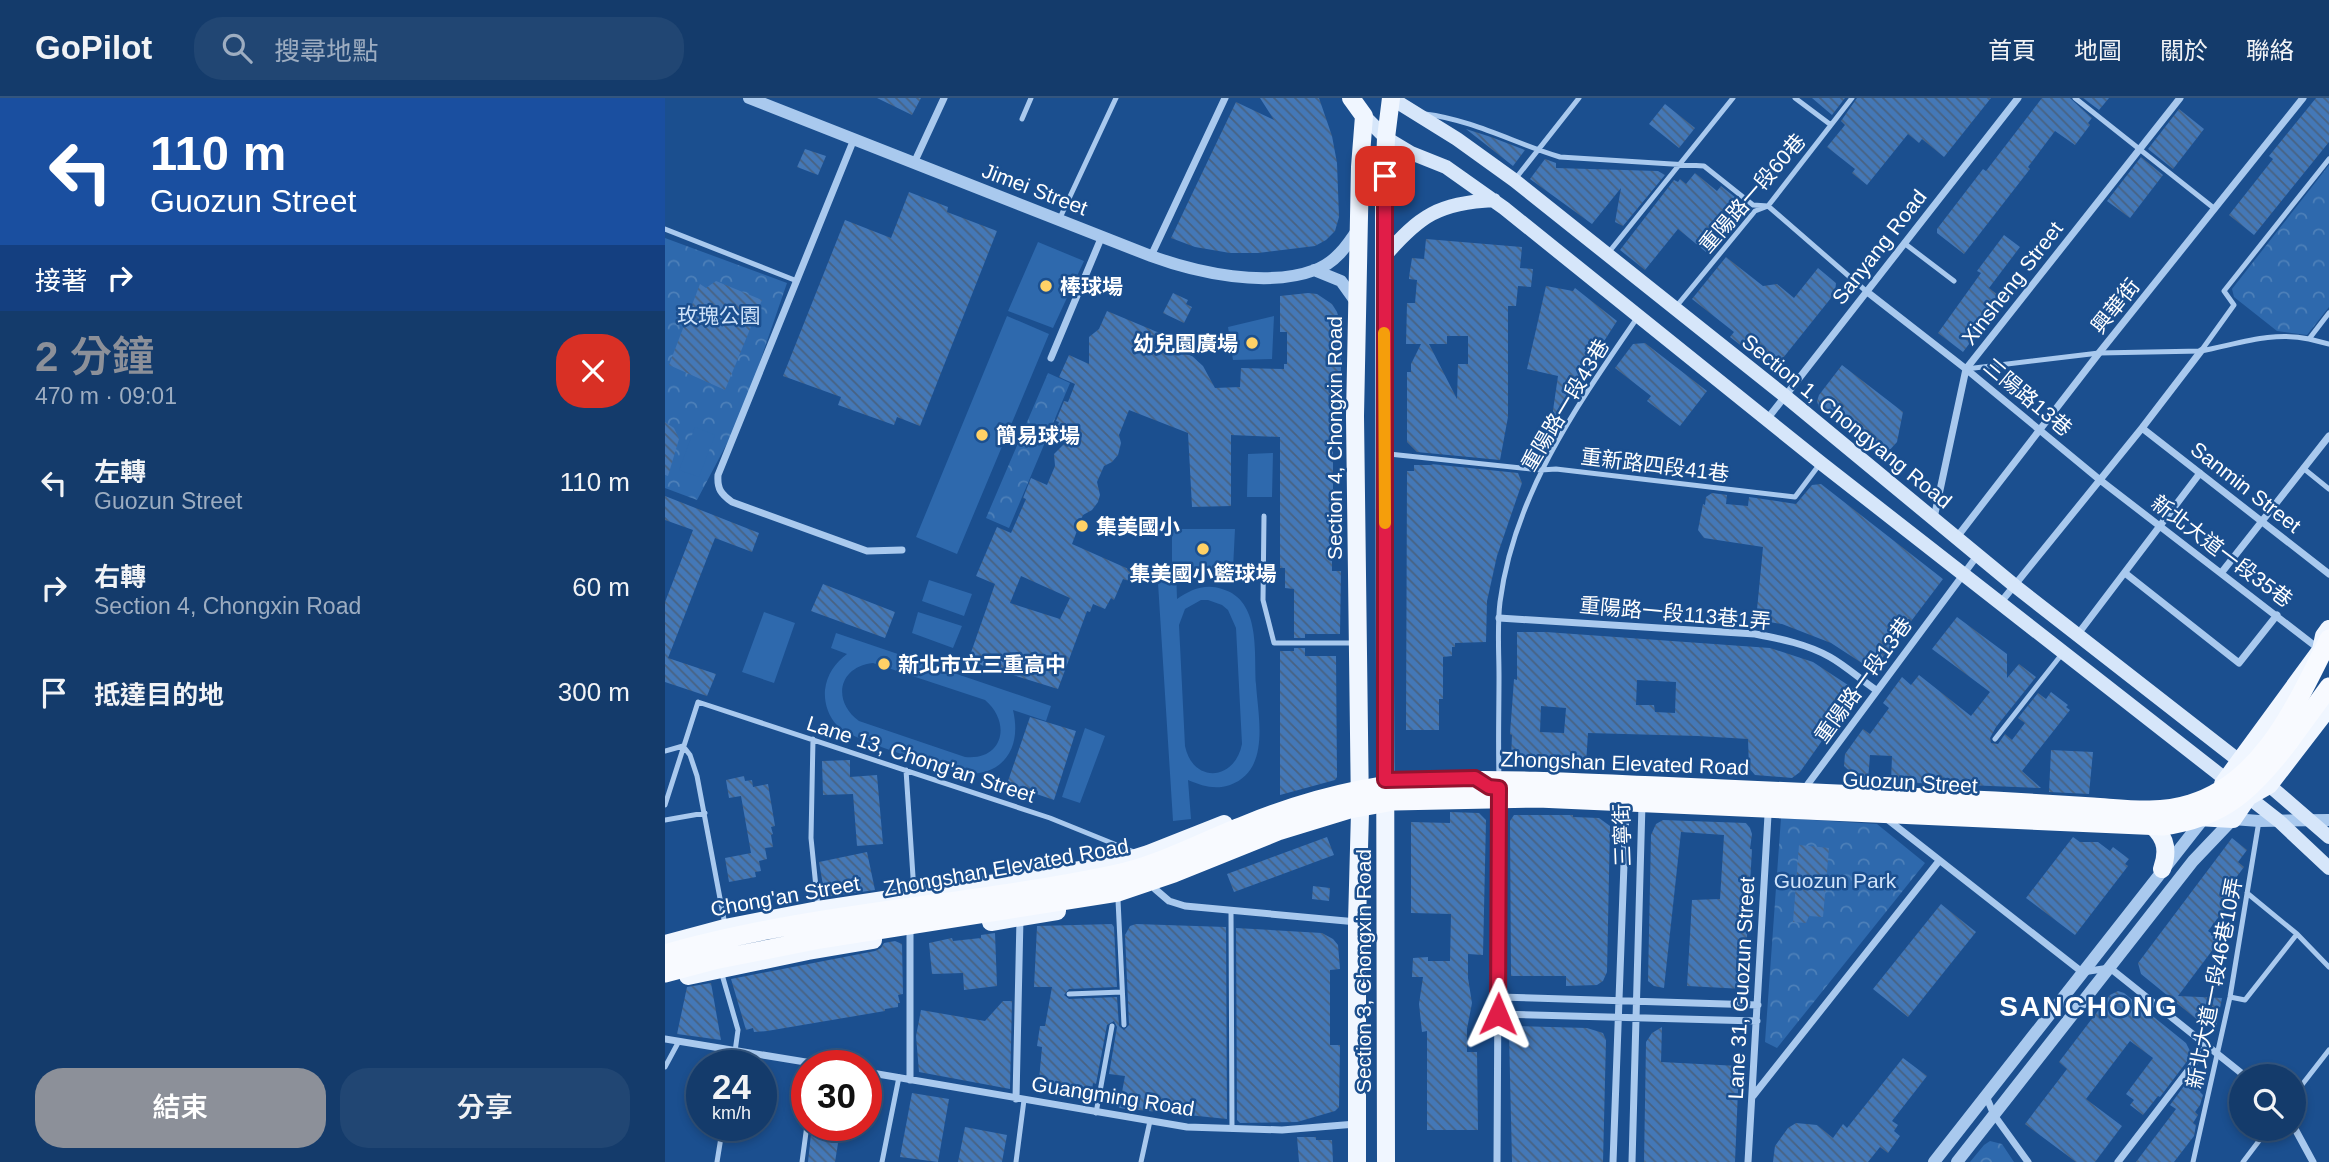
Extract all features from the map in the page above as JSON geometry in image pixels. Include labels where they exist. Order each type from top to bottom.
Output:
[{"type":"highway","name":"Zhongshan Elevated Road","points":[[665,954],[814,922],[1116,875],[1272,814],[1348,791],[1398,783],[1450,780],[1540,782],[2169,809],[2205,799],[2232,783],[2253,765],[2291,714],[2327,650]]},
{"type":"highway","name":"Zhongshan Elevated Road","points":[[665,973],[713,960],[820,939],[1118,892],[1164,877],[1278,831],[1350,809],[1394,801],[1538,798],[2163,826],[2181,824],[2207,816],[2236,800],[2264,774],[2329,687]]},
{"type":"highway","points":[[2289,742],[2329,697]]},
{"type":"main road","points":[[1351,98],[1365,107],[1386,138],[1411,153],[1446,167],[1494,200],[1821,463],[2226,780],[2256,809],[2279,821],[2329,868]]},
{"type":"main road","points":[[1385,780],[1384,257],[1386,138],[1391,98]]},
{"type":"main road","name":"Section 1, Chongyang Road","points":[[1391,98],[1457,139],[1514,180],[1785,396],[2015,586],[2240,761],[2329,837]]},
{"type":"main road","name":"Section 4, Chongxin Road","points":[[1359,783],[1355,416],[1360,167],[1365,107]]},
{"type":"main road","points":[[1384,257],[1406,231],[1432,212],[1462,202],[1494,200]]},
{"type":"main road","points":[[2329,629],[2324,636],[2327,650],[2240,761],[2205,814],[2233,819],[2256,809],[2269,785],[2329,707]]},
{"type":"main road","name":"Guozun Street","points":[[1359,783],[1475,778],[1496,794]]},
{"type":"main road","name":"Section 3, Chongxin Road","points":[[1385,780],[1386,1162]]},
{"type":"main road","name":"Section 3, Chongxin Road","points":[[1357,1162],[1359,783]]},
{"type":"main road","name":"Chong'an Street","points":[[665,944],[725,928],[818,910],[1076,873],[1144,856],[1277,803],[1335,786],[1359,783]]},
{"type":"main road","name":"Guozun Street","points":[[1360,813],[1404,802],[1474,800],[1496,794],[1638,785],[1828,801],[2141,815],[2205,814]]},
{"type":"main road","points":[[1808,785],[1809,793],[1815,798],[1828,801]]},
{"type":"main road","points":[[665,982],[908,934],[1118,900],[1155,889],[1236,856],[1360,813]]},
{"type":"main road","points":[[2141,815],[2160,833],[2166,846],[2167,857],[2162,869]]},
{"type":"street","points":[[914,163],[944,98]]},
{"type":"street","points":[[1151,256],[1226,98]]},
{"type":"street","name":"Sanyang Road","points":[[1767,418],[2018,98]]},
{"type":"street","name":"Xinsheng Street","points":[[1934,519],[1966,369],[2180,98]]},
{"type":"street","name":"興華街","points":[[1956,538],[2303,98]]},
{"type":"street","name":"Jimei Street","points":[[754,99],[1151,256],[1199,271],[1222,275],[1280,276],[1314,270],[1340,254],[1358,229]]},
{"type":"street","points":[[854,139],[718,475],[717,486],[723,496],[732,502],[867,551],[902,550]]},
{"type":"street","points":[[1051,358],[1102,236]]},
{"type":"street","points":[[1314,270],[1341,281],[1357,304]]},
{"type":"street","name":"三陽路13巷","points":[[1866,292],[1966,369],[2100,480]]},
{"type":"street","points":[[2001,602],[2201,351]]},
{"type":"street","name":"Sanmin Street","points":[[2142,428],[2329,574]]},
{"type":"street","points":[[2222,572],[2329,436]]},
{"type":"street","points":[[2077,635],[2200,473]]},
{"type":"street","name":"新北大道一段35巷","points":[[2100,480],[2327,650]]},
{"type":"street","name":"重陽路一段13巷","points":[[1767,815],[1808,785],[1978,555]]},
{"type":"street","points":[[2125,573],[2239,663],[2277,615]]},
{"type":"street","name":"重陽路一段113巷1弄","points":[[1499,618],[1755,634],[1808,647],[1832,658],[1876,690]]},
{"type":"street","name":"三寧街","points":[[1613,1162],[1626,810],[1638,785]]},
{"type":"street","name":"三寧街","points":[[1632,1162],[1643,810],[1638,785]]},
{"type":"street","points":[[1496,794],[1497,1162]]},
{"type":"street","points":[[1872,803],[1888,820],[2082,972],[2110,968],[2230,1064]]},
{"type":"street","points":[[1934,1162],[2205,814]]},
{"type":"street","name":"Lane 31, Guozun Street","points":[[1748,1162],[1767,815]]},
{"type":"street","points":[[1957,1162],[2193,861],[2233,819]]},
{"type":"street","points":[[2279,821],[2329,820]]},
{"type":"street","points":[[1753,1096],[1940,861]]},
{"type":"street","points":[[1155,889],[1168,901],[1185,906],[1357,922]]},
{"type":"street","points":[[910,1080],[908,934],[915,897]]},
{"type":"street","points":[[1020,917],[1020,1100]]},
{"type":"street","points":[[1498,997],[1758,1005]]},
{"type":"street","points":[[1498,1014],[1757,1021]]},
{"type":"street","points":[[665,1039],[729,1050]]},
{"type":"street","points":[[2118,1162],[2207,1046]]},
{"type":"street","name":"Guangming Road","points":[[882,1074],[1187,1127],[1282,1130],[1356,1124]]},
{"type":"street","points":[[1986,1096],[1994,1115],[2028,1162]]},
{"type":"street","points":[[2302,1141],[2313,1162]]},
{"type":"lane","points":[[1022,120],[1031,98]]},
{"type":"lane","points":[[1059,220],[1116,98]]},
{"type":"lane","points":[[1514,180],[1579,98]]},
{"type":"lane","points":[[1607,254],[1733,98]]},
{"type":"lane","points":[[1795,98],[1831,125]]},
{"type":"lane","name":"重陽路一段60巷","points":[[1675,309],[1755,211],[1768,206],[1852,98]]},
{"type":"lane","points":[[2075,98],[2215,209]]},
{"type":"lane","points":[[1413,113],[1466,121],[1560,157],[1704,166],[1753,205],[1768,206],[1866,292]]},
{"type":"lane","points":[[2201,351],[2234,305],[2224,291],[2329,159]]},
{"type":"lane","points":[[665,229],[797,281]]},
{"type":"lane","points":[[1904,243],[1954,281]]},
{"type":"lane","points":[[2309,339],[2329,313]]},
{"type":"lane","name":"重陽路一段43巷","points":[[1496,794],[1499,618],[1509,563],[1520,524],[1541,470],[1580,401],[1639,315]]},
{"type":"lane","points":[[1966,369],[2099,354],[2201,351],[2268,336],[2290,335],[2329,344]]},
{"type":"lane","name":"重新路四段41巷","points":[[1384,454],[1541,470],[1556,469],[1795,497],[1821,463]]},
{"type":"lane","points":[[2303,468],[2329,489]]},
{"type":"lane","points":[[1264,516],[1263,600],[1274,643],[1357,643]]},
{"type":"lane","points":[[1995,739],[2064,651]]},
{"type":"lane","name":"Lane 13, Chong'an Street","points":[[683,746],[698,702],[1050,818],[1144,856]]},
{"type":"lane","points":[[813,739],[811,838],[818,910]]},
{"type":"lane","points":[[665,751],[683,746]]},
{"type":"lane","points":[[665,805],[683,746]]},
{"type":"lane","points":[[683,746],[690,755],[705,813],[725,928],[728,956],[720,969],[738,1030],[735,1050]]},
{"type":"lane","points":[[906,770],[915,897]]},
{"type":"lane","name":"新北大道一段46巷10弄","points":[[2193,1162],[2230,997],[2248,893],[2256,809]]},
{"type":"lane","points":[[665,820],[705,813]]},
{"type":"lane","points":[[1144,856],[1155,889]]},
{"type":"lane","points":[[2248,893],[2297,934],[2329,967]]},
{"type":"lane","points":[[1118,900],[1124,1025]]},
{"type":"lane","points":[[1231,911],[1232,1129]]},
{"type":"lane","points":[[2230,997],[2245,1000],[2297,934]]},
{"type":"lane","points":[[1069,994],[1122,992]]},
{"type":"lane","points":[[1096,1113],[1112,1026]]},
{"type":"lane","points":[[665,1067],[679,1041]]},
{"type":"lane","points":[[2306,1080],[2329,1050]]},
{"type":"lane","points":[[882,1162],[899,1077]]},
{"type":"lane","points":[[1016,1162],[1020,1100]]},
{"type":"lane","points":[[1141,1162],[1150,1121]]},
{"type":"lane","points":[[717,1162],[720,1141]]},
{"type":"lane","points":[[802,1162],[805,1141]]},
{"type":"lane","points":[[2242,1162],[2259,1141]]},
{"type":"green space","points":[[2329,165],[2329,307],[2307,335],[2277,331],[2234,297],[2232,289]]},
{"type":"green space","name":"玫瑰公園","points":[[665,238],[787,283],[741,417],[697,500],[665,488]]},
{"type":"green space","name":"棒球場","points":[[1038,242],[1084,261],[1053,328],[1008,311]]},
{"type":"green space","name":"簡易球場","points":[[1007,316],[1049,334],[957,554],[916,537]]},
{"type":"green space","name":"幼兒園廣場","points":[[1274,316],[1272,359],[1233,360],[1228,327]]},
{"type":"green space","points":[[1048,373],[1070,383],[1009,528],[986,518]]},
{"type":"green space","points":[[695,427],[715,435],[699,477],[679,470]]},
{"type":"green space","points":[[1273,453],[1272,497],[1247,497],[1248,454]]},
{"type":"green space","points":[[1172,529],[1235,529],[1233,569],[1176,569],[1177,599],[1192,590],[1210,587],[1235,595],[1243,604],[1249,615],[1255,643],[1259,727],[1257,755],[1252,768],[1243,778],[1219,787],[1203,786],[1188,780],[1191,819],[1173,821],[1157,567],[1172,566]],"holes":[[[1201,600],[1208,600],[1228,610],[1236,628],[1242,744],[1231,765],[1214,773],[1196,767],[1185,746],[1179,625],[1185,609]]]},
{"type":"green space","points":[[929,580],[972,594],[964,616],[922,601]]},
{"type":"green space","points":[[764,612],[795,623],[774,683],[742,672]]},
{"type":"green space","points":[[918,612],[962,626],[953,648],[912,633]]},
{"type":"green space","points":[[836,633],[1051,706],[1046,721],[1013,710],[1015,736],[1007,757],[989,770],[963,774],[876,745],[837,725],[827,709],[825,690],[832,669],[847,654],[831,648]],"holes":[[[873,663],[985,700],[999,719],[999,739],[988,753],[978,757],[965,757],[859,721],[850,713],[842,695],[846,678],[852,671]]]},
{"type":"green space","points":[[1085,728],[1105,736],[1080,803],[1062,797]]},
{"type":"green space","name":"Guozun Park","points":[[1781,818],[1877,824],[1925,863],[1777,1048],[1765,1042]]},
{"type":"green space","points":[[1990,1141],[2002,1144],[2014,1162],[1970,1162]]},
{"type":"building","points":[[877,98],[921,98],[912,115]]},
{"type":"building","points":[[1260,98],[1319,98],[1332,136],[1337,163],[1339,217],[1335,231],[1315,246],[1258,253],[1230,253],[1195,247],[1171,238],[1236,102],[1274,120]]},
{"type":"building","points":[[1812,98],[1845,98],[1832,115]]},
{"type":"building","points":[[1857,98],[1991,98],[1944,157],[1922,139],[1919,143],[1908,134],[1867,185],[1852,173],[1855,169],[1827,147],[1845,125],[1841,121]]},
{"type":"building","points":[[2042,98],[2070,98],[2092,118],[2088,123],[2090,125],[2075,145],[2055,131],[2028,167],[2030,169],[1964,254],[1937,233],[1937,229]]},
{"type":"building","points":[[2083,98],[2109,98],[2099,110]]},
{"type":"building","points":[[2316,98],[2329,98],[2329,142],[2254,235],[2229,215],[2273,159],[2269,156]]},
{"type":"building","points":[[1665,104],[1695,128],[1679,148],[1649,124]]},
{"type":"building","points":[[2179,109],[2204,129],[2173,169],[2148,149]]},
{"type":"building","points":[[1466,129],[1491,137],[1525,150],[1513,166]]},
{"type":"building","points":[[805,149],[826,156],[818,175],[797,167]]},
{"type":"building","points":[[2141,157],[2163,175],[2130,218],[2107,201]]},
{"type":"building","points":[[1545,159],[1556,163],[1556,168],[1658,171],[1665,175],[1623,226],[1615,222],[1621,188],[1592,224],[1530,179]]},
{"type":"building","points":[[1695,173],[1717,191],[1721,186],[1745,205],[1706,252],[1678,229],[1645,270],[1620,250],[1674,180],[1678,182],[1680,179],[1686,184]]},
{"type":"building","points":[[909,192],[948,207],[947,212],[997,231],[920,426],[897,417],[894,425],[838,405],[841,397],[783,376],[845,220],[891,238]]},
{"type":"building","points":[[2004,235],[2020,247],[1989,288],[2007,302],[1989,326],[1985,323],[1963,352],[1938,333],[1981,273],[1977,271]]},
{"type":"building","points":[[1426,239],[1522,247],[1520,268],[1533,269],[1531,287],[1518,286],[1516,306],[1508,306],[1508,417],[1500,460],[1417,452],[1407,442],[1407,372],[1411,372],[1411,364],[1421,344],[1406,344],[1407,303],[1415,303],[1417,280],[1409,277],[1412,258],[1424,259]],"holes":[[[1447,336],[1468,336],[1468,364],[1458,364],[1457,399],[1429,344],[1447,344]]]},
{"type":"building","points":[[1726,257],[1763,286],[1777,284],[1794,298],[1818,268],[1836,283],[1835,293],[1779,363],[1765,364],[1730,337],[1734,332],[1692,299]]},
{"type":"building","points":[[716,281],[762,300],[725,390],[669,365],[700,284],[706,288]]},
{"type":"building","points":[[1546,286],[1573,291],[1575,288],[1617,321],[1551,424],[1558,376],[1527,369]]},
{"type":"building","points":[[1173,293],[1188,300],[1186,304],[1192,307],[1184,323],[1163,313]]},
{"type":"building","points":[[1317,294],[1332,304],[1341,325],[1341,442],[1333,443],[1333,489],[1341,489],[1341,528],[1332,528],[1332,571],[1341,571],[1340,634],[1305,634],[1305,638],[1294,638],[1294,589],[1285,588],[1285,568],[1280,568],[1280,437],[1231,435],[1231,506],[1192,507],[1188,433],[1129,410],[1119,435],[1121,443],[1118,455],[1104,466],[1097,482],[1100,495],[1098,502],[1092,510],[1083,515],[1072,544],[1133,571],[1129,581],[1123,579],[1114,600],[1111,598],[1105,609],[1093,604],[1090,612],[1087,611],[1058,689],[968,661],[995,584],[976,576],[997,527],[1011,533],[1026,499],[1023,498],[1031,478],[1047,485],[1055,466],[1054,454],[1067,441],[1054,435],[1064,401],[1068,402],[1075,384],[1059,377],[1069,355],[1089,364],[1089,337],[1099,329],[1107,311],[1162,334],[1155,350],[1175,350],[1192,356],[1203,366],[1215,388],[1240,387],[1241,368],[1284,369],[1284,364],[1287,364],[1287,332],[1280,332],[1280,296]],"holes":[[[1021,576],[1070,598],[1060,619],[1010,603]]]},
{"type":"building","points":[[1645,343],[1707,391],[1680,426],[1647,401],[1651,396],[1615,368],[1633,344]]},
{"type":"building","points":[[1842,365],[1903,412],[1897,442],[1887,453],[1876,453],[1819,408],[1819,395]]},
{"type":"building","points":[[665,422],[674,428],[679,439],[668,476],[665,475]]},
{"type":"building","points":[[1431,464],[1518,473],[1522,483],[1497,556],[1487,601],[1486,642],[1455,643],[1452,656],[1443,657],[1443,699],[1439,699],[1439,730],[1406,730],[1407,471],[1414,471],[1414,465],[1433,465]]},
{"type":"building","points":[[1821,484],[1943,579],[1909,624],[1903,619],[1889,637],[1895,642],[1874,668],[1868,667],[1831,643],[1782,624],[1756,620],[1763,547],[1704,538],[1698,530],[1703,504],[1705,505],[1706,497],[1712,493],[1727,495],[1726,504],[1748,506],[1749,497],[1796,504],[1812,485]]},
{"type":"building","points":[[665,496],[759,533],[752,552],[715,538],[668,658],[716,674],[707,696],[665,682],[665,602],[693,530],[665,520]]},
{"type":"building","points":[[823,584],[895,612],[885,638],[811,611]]},
{"type":"building","points":[[1957,617],[2007,654],[2007,678],[2019,664],[2036,677],[1996,727],[1990,738],[1991,743],[1998,744],[2005,734],[2012,740],[2025,723],[2018,718],[2038,693],[2046,699],[2051,692],[2068,705],[2066,707],[2070,710],[2022,771],[2041,788],[1891,782],[1892,756],[1870,755],[1868,781],[1858,779],[1844,766],[1845,754],[1863,729],[1870,734],[1889,708],[1883,703],[1902,677],[1911,685],[1919,675],[1971,716],[1990,692],[1932,649]]},
{"type":"building","points":[[1517,632],[1546,632],[1770,648],[1813,662],[1854,689],[1855,694],[1800,772],[1792,778],[1755,775],[1749,768],[1748,739],[1698,736],[1588,733],[1586,764],[1583,768],[1514,764],[1510,734],[1514,679],[1517,680]],"holes":[[[1637,680],[1676,682],[1675,713],[1655,712],[1654,705],[1636,705]],[[1541,706],[1566,708],[1564,733],[1540,732]]]},
{"type":"building","points":[[1294,648],[1305,648],[1305,656],[1336,656],[1337,777],[1335,780],[1280,795],[1280,651],[1294,651]]},
{"type":"building","points":[[1030,717],[1076,731],[1054,800],[1007,784]]},
{"type":"building","points":[[2051,750],[2093,752],[2089,794],[2049,792]]},
{"type":"building","points":[[850,760],[850,777],[877,775],[883,844],[857,846],[853,794],[823,795],[822,761]]},
{"type":"building","points":[[744,776],[745,781],[752,780],[753,787],[768,784],[775,826],[771,827],[773,847],[765,848],[767,859],[759,861],[761,871],[755,872],[756,877],[729,882],[725,858],[751,853],[741,796],[729,798],[726,780]]},
{"type":"building","points":[[1450,812],[1479,813],[1486,820],[1483,955],[1468,954],[1472,1003],[1467,1029],[1467,1052],[1477,1052],[1478,1130],[1427,1130],[1427,1031],[1422,1032],[1419,1004],[1423,977],[1412,977],[1413,958],[1428,957],[1428,961],[1450,961],[1451,914],[1411,913],[1411,822],[1450,823]]},
{"type":"building","points":[[1514,815],[1573,815],[1599,818],[1610,826],[1607,972],[1603,981],[1597,985],[1566,986],[1566,976],[1511,976],[1510,821]]},
{"type":"building","points":[[1663,820],[1746,823],[1750,828],[1752,849],[1744,989],[1687,986],[1692,900],[1720,899],[1724,835],[1681,832],[1664,988],[1654,986],[1648,981],[1651,835],[1656,824]]},
{"type":"building","points":[[1327,837],[1334,855],[1234,892],[1227,874]]},
{"type":"building","points":[[2073,837],[2080,842],[2098,842],[2110,851],[2113,847],[2129,859],[2125,864],[2128,866],[2075,935],[2026,898]]},
{"type":"building","points":[[2232,838],[2247,850],[2238,862],[2244,867],[2235,879],[2243,885],[2208,931],[2220,940],[2178,996],[2222,998],[2216,1028],[2205,1026],[2141,974],[2138,963]]},
{"type":"building","points":[[1799,845],[1829,848],[1823,917],[1809,916],[1806,923],[1793,922]]},
{"type":"building","points":[[867,852],[875,890],[825,897],[819,862]]},
{"type":"building","points":[[1313,886],[1330,888],[1329,901],[1312,899]]},
{"type":"building","points":[[1941,904],[1976,932],[1908,1017],[1873,989]]},
{"type":"building","points":[[1112,924],[1117,987],[1069,989],[1064,995],[1069,999],[1117,997],[1119,1026],[1124,1030],[1129,1025],[1125,935],[1130,926],[1226,927],[1227,1119],[1119,1108],[1125,1076],[1109,1074],[1117,1027],[1114,1021],[1107,1025],[1096,1084],[1093,1083],[1092,1090],[1039,1080],[1042,1047],[1037,1046],[1040,1026],[1045,1026],[1052,987],[1034,987],[1037,926]]},
{"type":"building","points":[[1236,928],[1322,933],[1338,945],[1340,969],[1330,970],[1330,1045],[1340,1045],[1339,1107],[1335,1111],[1297,1122],[1240,1123],[1237,1120]]},
{"type":"building","points":[[995,933],[997,986],[964,990],[963,973],[932,974],[929,943],[952,938],[953,941],[981,938],[981,935]]},
{"type":"building","points":[[895,941],[902,944],[903,994],[898,995],[898,1007],[767,1031],[754,1032],[753,1028],[746,1030],[731,979],[875,951],[884,943]]},
{"type":"building","points":[[711,983],[721,1040],[677,1034],[687,987]]},
{"type":"building","points":[[2118,991],[2186,1043],[2191,1053],[2160,1097],[2158,1096],[2143,1115],[2130,1105],[2134,1100],[2126,1094],[2153,1058],[2130,1041],[2086,1099],[2122,1126],[2095,1162],[2076,1162],[2025,1124],[2067,1069],[2059,1062],[2110,995]]},
{"type":"building","points":[[1003,1001],[1012,1001],[1010,1089],[919,1072],[916,1036],[921,1010],[985,1021]]},
{"type":"building","points":[[1516,1026],[1587,1028],[1603,1033],[1606,1040],[1603,1162],[1512,1162],[1509,1034]]},
{"type":"building","points":[[1662,1027],[1661,1062],[1739,1066],[1735,1162],[1644,1162],[1646,1042],[1652,1033]]},
{"type":"building","points":[[1903,1058],[1927,1076],[1892,1121],[1898,1125],[1894,1131],[1900,1136],[1888,1153],[1880,1147],[1868,1162],[1773,1162],[1775,1146],[1788,1128],[1796,1123],[1817,1125],[1833,1138],[1843,1124],[1847,1128]]},
{"type":"building","points":[[2195,1071],[2206,1079],[2200,1092],[2203,1095],[2200,1105],[2195,1112],[2198,1115],[2193,1123],[2196,1125],[2194,1136],[2174,1162],[2136,1162],[2176,1109],[2170,1105]]},
{"type":"building","points":[[912,1093],[949,1099],[938,1162],[900,1157]]},
{"type":"building","points":[[965,1127],[1007,1135],[1002,1162],[958,1162]]},
{"type":"building","points":[[1297,1137],[1332,1140],[1333,1162],[1299,1162]]},
{"type":"building","points":[[810,1141],[838,1141],[835,1162],[808,1162]]},
{"type":"slow traffic","points":[[1384,333],[1385,523]]},
{"type":"place","name":"棒球場","points":[[1046,286]]},
{"type":"place","name":"幼兒園廣場","points":[[1252,343]]},
{"type":"place","name":"簡易球場","points":[[982,435]]},
{"type":"place","name":"集美國小","points":[[1082,526]]},
{"type":"place","name":"集美國小籃球場","points":[[1203,549]]},
{"type":"place","name":"新北市立三重高中","points":[[884,664]]},
{"type":"district","name":"SANCHONG","points":[[2089,1006]]},
{"type":"route","points":[[1385,176],[1385,780],[1475,778],[1489,787],[1499,788],[1498,1014]]}]
